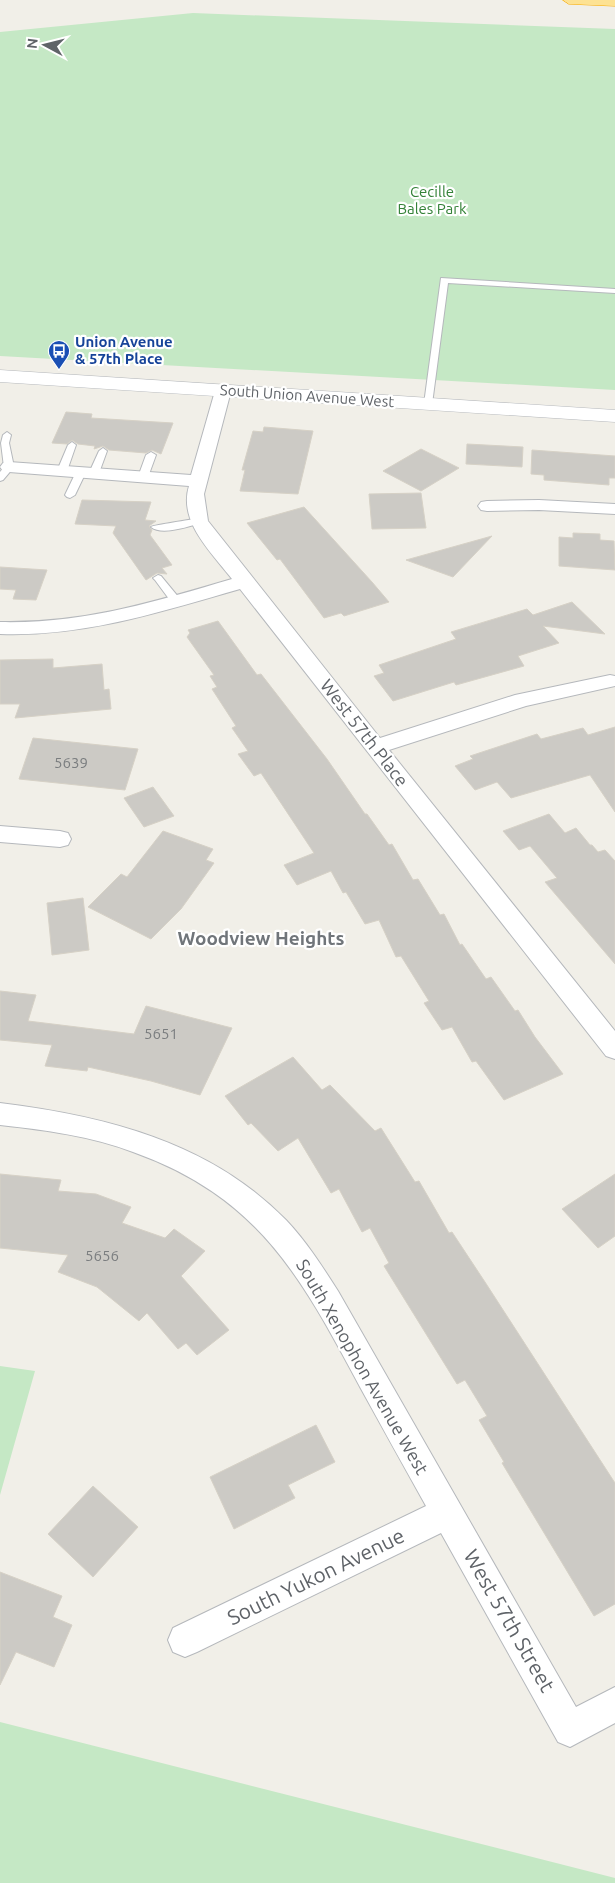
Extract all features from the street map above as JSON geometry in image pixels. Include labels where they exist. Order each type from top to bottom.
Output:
[{"type":"highway","points":[[569,0],[615,2]]},
{"type":"street","name":"South Union Avenue West","points":[[0,376],[615,416]]},
{"type":"street","name":"West 57th Place","points":[[223,391],[195,494],[199,521],[214,545],[242,582],[615,1050]]},
{"type":"street","points":[[2,469],[62,471],[198,481]]},
{"type":"street","points":[[487,506],[534,505],[615,509]]},
{"type":"street","points":[[0,628],[49,628],[98,622],[242,582]]},
{"type":"street","points":[[375,747],[522,700],[610,681]]},
{"type":"street","points":[[0,834],[60,839]]},
{"type":"street","name":"South Xenophon Avenue West","points":[[0,1114],[62,1122],[154,1146],[189,1162],[258,1211],[281,1234],[300,1259],[336,1316],[447,1513]]},
{"type":"street","name":"South Yukon Avenue","points":[[185,1640],[447,1513]]},
{"type":"street","name":"West 57th Street","points":[[447,1513],[570,1730],[615,1704]]},
{"type":"lane","points":[[428,404],[444,280],[615,291]]},
{"type":"lane","points":[[2,469],[7,435]]},
{"type":"lane","points":[[62,471],[72,445]]},
{"type":"lane","points":[[70,495],[103,452]]},
{"type":"lane","points":[[143,477],[151,455]]},
{"type":"lane","points":[[156,527],[171,527],[199,521]]},
{"type":"lane","points":[[158,578],[176,601]]},
{"type":"green space","name":"Cecille Bales Park","points":[[193,13],[615,29],[615,390],[0,356],[0,32]]},
{"type":"green space","points":[[0,1366],[35,1371],[0,1495]]},
{"type":"green space","points":[[0,1722],[615,1878],[615,1883],[0,1883]]},
{"type":"building","points":[[66,412],[92,414],[91,418],[173,423],[161,454],[152,450],[146,453],[109,450],[103,446],[94,449],[95,446],[78,444],[72,440],[67,444],[52,443]]},
{"type":"building","points":[[264,427],[313,431],[298,494],[240,491],[245,470],[242,470],[253,431],[263,432]]},
{"type":"building","points":[[467,444],[523,447],[522,467],[466,464]]},
{"type":"building","points":[[421,449],[459,468],[421,491],[383,471]]},
{"type":"building","points":[[532,450],[615,456],[615,478],[609,478],[609,485],[544,480],[544,475],[531,474]]},
{"type":"building","points":[[421,493],[426,528],[372,529],[369,494]]},
{"type":"building","points":[[82,500],[151,502],[145,520],[156,521],[149,526],[152,530],[150,535],[172,565],[162,568],[167,574],[157,573],[146,580],[113,533],[116,526],[75,524]]},
{"type":"building","points":[[304,507],[389,602],[344,616],[341,613],[324,618],[280,559],[277,560],[247,523]]},
{"type":"building","points":[[573,533],[600,534],[600,540],[614,541],[615,570],[559,566],[559,537],[573,538]]},
{"type":"building","points":[[492,536],[453,577],[406,560]]},
{"type":"building","points":[[0,567],[47,570],[36,600],[13,599],[16,590],[0,589]]},
{"type":"building","points":[[572,602],[605,634],[543,626],[559,643],[518,656],[524,666],[456,685],[454,682],[393,701],[374,676],[384,673],[379,665],[456,639],[451,632],[527,609],[533,615]]},
{"type":"building","points":[[218,621],[257,675],[261,674],[327,759],[389,845],[392,844],[413,880],[418,879],[440,915],[444,914],[460,945],[462,944],[486,979],[491,977],[515,1011],[518,1010],[535,1037],[563,1074],[504,1100],[476,1061],[472,1062],[452,1027],[442,1030],[424,1003],[429,1001],[401,956],[396,957],[379,920],[365,924],[346,892],[343,893],[331,871],[297,885],[284,865],[314,853],[261,773],[254,776],[238,754],[248,751],[232,728],[236,726],[212,689],[217,687],[210,676],[214,675],[187,637],[190,633],[188,630]]},
{"type":"building","points":[[53,659],[53,668],[102,664],[104,690],[109,689],[111,709],[15,718],[20,704],[0,704],[0,660]]},
{"type":"building","points":[[615,727],[615,812],[590,775],[511,798],[497,782],[475,790],[455,766],[473,759],[470,756],[537,734],[541,739],[583,728],[588,735]]},
{"type":"building","points":[[33,738],[138,749],[125,790],[19,779]]},
{"type":"building","points":[[153,787],[174,816],[144,827],[124,798]]},
{"type":"building","points":[[549,814],[565,833],[576,828],[598,852],[605,850],[615,861],[615,964],[545,882],[557,878],[530,846],[519,850],[503,831]]},
{"type":"building","points":[[163,831],[213,849],[206,860],[214,863],[181,909],[151,939],[88,907],[121,874],[127,877]]},
{"type":"building","points":[[83,898],[89,950],[52,955],[47,903]]},
{"type":"building","points":[[0,991],[36,995],[28,1021],[134,1034],[146,1006],[232,1028],[200,1095],[151,1081],[88,1067],[87,1071],[45,1066],[52,1045],[0,1040]]},
{"type":"building","points":[[293,1057],[322,1090],[330,1085],[375,1131],[381,1128],[415,1182],[419,1181],[449,1233],[452,1232],[615,1483],[615,1604],[594,1616],[502,1463],[504,1462],[479,1420],[487,1416],[465,1380],[457,1384],[384,1266],[389,1263],[370,1228],[362,1232],[339,1189],[331,1193],[298,1138],[278,1151],[251,1123],[248,1125],[225,1096]]},
{"type":"building","points":[[0,1174],[61,1180],[58,1191],[96,1194],[131,1207],[122,1223],[165,1238],[174,1229],[205,1251],[181,1276],[229,1330],[197,1355],[186,1343],[178,1349],[147,1313],[139,1321],[97,1287],[58,1272],[68,1255],[0,1248]]},
{"type":"building","points":[[615,1174],[615,1236],[598,1248],[562,1209]]},
{"type":"building","points":[[316,1425],[335,1462],[288,1485],[295,1498],[234,1529],[210,1477]]},
{"type":"building","points":[[93,1486],[138,1527],[93,1577],[48,1534]]},
{"type":"building","points":[[0,1572],[62,1596],[53,1617],[72,1625],[54,1667],[16,1652],[0,1685]]},
{"type":"place","name":"Union Avenue & 57th Place","points":[[59,370]]},
{"type":"district","name":"Woodview Heights","points":[[261,938]]}]
